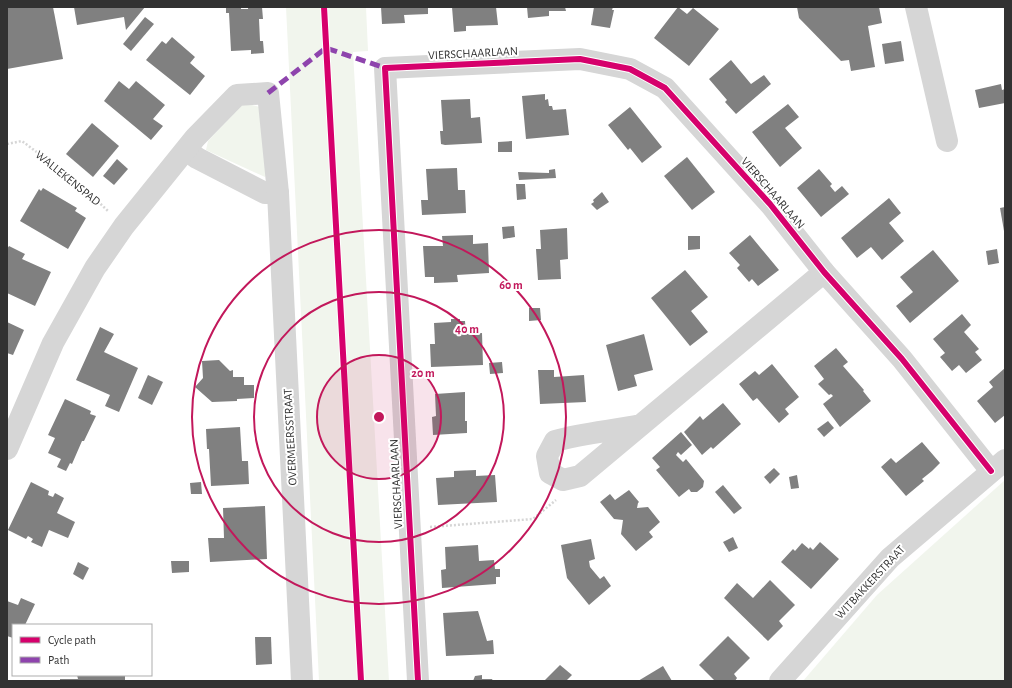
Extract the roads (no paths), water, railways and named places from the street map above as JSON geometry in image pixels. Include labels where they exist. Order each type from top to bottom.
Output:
[{"type":"street","points":[[916,7],[947,141]]},
{"type":"street","name":"VIERSCHAARLAAN","points":[[418,681],[385,68],[580,59],[630,68],[665,88],[770,204],[824,272],[998,466]]},
{"type":"street","name":"OVERMEERSSTRAAT","points":[[7,449],[53,343],[95,268],[124,226],[195,138],[237,95],[268,93],[278,193],[302,681]]},
{"type":"street","points":[[186,150],[197,158],[265,193],[278,193]]},
{"type":"street","points":[[641,425],[575,435],[555,441],[547,456],[550,474],[563,480],[580,476],[641,425],[824,272]]},
{"type":"street","name":"WITBAKKERSTRAAT","points":[[780,681],[890,558],[998,466]]}]
